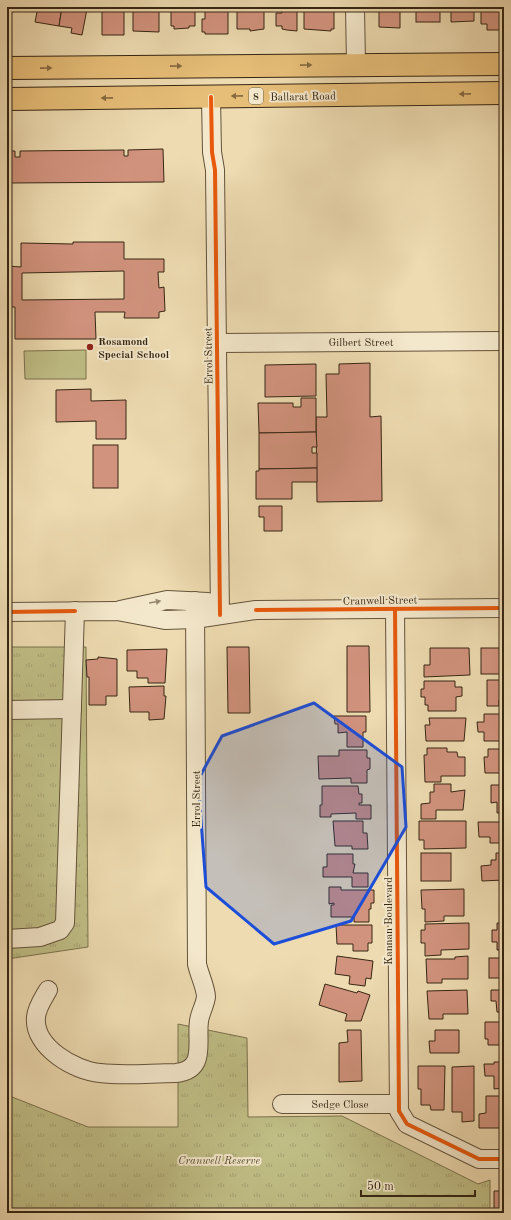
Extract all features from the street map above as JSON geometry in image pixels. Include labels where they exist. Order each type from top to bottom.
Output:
[{"type":"highway","points":[[7,68],[504,64]]},
{"type":"highway","name":"Ballarat Road","points":[[7,98],[504,93]]},
{"type":"street","points":[[356,7],[356,65]]},
{"type":"street","name":"Errol Street","points":[[211,97],[212,152],[215,170],[220,609]]},
{"type":"street","name":"Gilbert Street","points":[[217,343],[504,341]]},
{"type":"street","name":"Cranwell Street","points":[[117,611],[167,600],[195,601],[220,609],[256,610],[504,608]]},
{"type":"street","name":"Errol Street","points":[[48,990],[39,1006],[36,1019],[44,1043],[54,1054],[85,1070],[99,1073],[176,1073],[187,1070],[193,1066],[199,1054],[198,1029],[206,997],[197,964],[195,601]]},
{"type":"street","name":"Cranwell Street","points":[[7,612],[117,611],[164,620],[195,618],[220,609]]},
{"type":"street","name":"Kannan Boulevard","points":[[395,609],[398,1104],[402,1119],[417,1130],[479,1159],[504,1159]]},
{"type":"street","points":[[7,939],[40,937],[60,930],[64,923],[75,611]]},
{"type":"street","points":[[7,710],[72,709]]},
{"type":"street","name":"Sedge Close","points":[[282,1104],[398,1104]]},
{"type":"highlighted area","points":[[314,703],[402,767],[406,827],[351,921],[274,944],[206,887],[198,780],[222,736]]},
{"type":"green space","points":[[86,350],[86,379],[25,379],[24,351]]},
{"type":"green space","points":[[7,647],[86,647],[88,947],[7,959]]},
{"type":"green space","name":"Cranwell Reserve","points":[[178,1024],[247,1038],[248,1117],[342,1116],[478,1184],[490,1180],[490,1213],[7,1213],[7,1095],[88,1127],[178,1127]]},
{"type":"building","points":[[38,7],[62,7],[59,26],[35,22]]},
{"type":"building","points":[[62,7],[87,9],[82,35],[71,33],[72,28],[59,26]]},
{"type":"building","points":[[171,7],[195,7],[195,26],[174,29],[174,26],[171,26]]},
{"type":"building","points":[[205,7],[228,7],[228,34],[205,34],[205,32],[202,32],[202,19],[205,19]]},
{"type":"building","points":[[237,7],[264,7],[264,29],[250,31],[250,29],[237,29]]},
{"type":"building","points":[[282,7],[297,7],[297,31],[282,29],[282,26],[276,26],[276,13],[282,13]]},
{"type":"building","points":[[304,7],[334,7],[334,29],[331,29],[331,31],[304,29]]},
{"type":"building","points":[[379,7],[400,7],[400,28],[379,27]]},
{"type":"building","points":[[416,7],[440,7],[440,22],[416,22]]},
{"type":"building","points":[[451,7],[474,7],[474,21],[451,22]]},
{"type":"building","points":[[481,7],[504,7],[504,26],[502,26],[502,30],[487,30],[487,24],[481,24]]},
{"type":"building","points":[[124,8],[124,35],[102,35],[102,9]]},
{"type":"building","points":[[133,8],[159,8],[159,32],[133,31]]},
{"type":"building","points":[[163,149],[164,182],[7,183],[7,151],[15,151],[15,157],[20,157],[20,151],[124,150],[124,156],[128,156],[128,150]]},
{"type":"building","points":[[73,242],[124,242],[124,259],[164,259],[164,272],[158,272],[159,288],[164,287],[165,311],[159,312],[159,318],[124,318],[125,312],[95,312],[96,339],[15,339],[15,307],[7,307],[7,266],[21,267],[21,243],[73,244]],"holes":[[[124,271],[124,299],[22,300],[22,273]]]},
{"type":"building","points":[[370,363],[370,417],[381,416],[382,501],[317,502],[316,417],[327,417],[326,374],[339,374],[339,364]]},
{"type":"building","points":[[316,364],[316,396],[265,397],[265,365]]},
{"type":"building","points":[[91,389],[91,401],[126,400],[126,439],[96,439],[96,421],[56,422],[56,390]]},
{"type":"building","points":[[301,398],[316,398],[316,432],[259,433],[258,403],[293,403],[293,407],[301,407]]},
{"type":"building","points":[[316,432],[317,447],[312,447],[312,453],[317,453],[317,468],[259,469],[259,433]]},
{"type":"building","points":[[93,445],[118,445],[118,488],[93,488]]},
{"type":"building","points":[[317,468],[317,482],[292,482],[292,499],[256,499],[256,471],[259,471],[259,469]]},
{"type":"building","points":[[259,506],[282,506],[282,531],[264,531],[264,517],[259,517]]},
{"type":"building","points":[[347,646],[369,646],[370,712],[347,712]]},
{"type":"building","points":[[227,647],[249,647],[250,713],[228,713]]},
{"type":"building","points":[[430,648],[469,648],[470,675],[424,677],[424,665],[430,665]]},
{"type":"building","points":[[481,648],[504,648],[504,674],[481,674]]},
{"type":"building","points":[[167,649],[165,683],[148,683],[148,678],[137,678],[137,671],[127,671],[127,650]]},
{"type":"building","points":[[98,657],[117,659],[117,696],[106,696],[106,705],[89,705],[89,677],[87,677],[86,660],[98,659]]},
{"type":"building","points":[[487,680],[504,680],[504,700],[499,700],[499,706],[487,706]]},
{"type":"building","points":[[424,681],[455,681],[455,687],[462,687],[462,696],[456,697],[456,711],[428,711],[428,705],[425,705],[425,697],[421,697],[421,689],[424,689]]},
{"type":"building","points":[[164,686],[164,696],[166,696],[164,719],[149,720],[149,712],[130,712],[129,687]]},
{"type":"building","points":[[484,714],[504,714],[504,741],[484,741],[484,732],[478,732],[477,722],[484,722]]},
{"type":"building","points":[[334,716],[366,716],[366,732],[363,732],[363,747],[347,747],[347,732],[338,733],[338,724],[335,724]]},
{"type":"building","points":[[429,718],[466,718],[464,741],[426,741],[425,725],[430,725]]},
{"type":"building","points":[[427,748],[447,748],[447,752],[457,752],[458,757],[465,757],[465,776],[441,776],[441,782],[425,782],[424,755],[427,755]]},
{"type":"building","points":[[488,749],[504,749],[504,773],[485,773],[484,757],[488,757]]},
{"type":"building","points":[[339,750],[367,750],[367,758],[370,758],[370,769],[367,770],[367,783],[351,783],[351,778],[319,779],[318,756],[339,756]]},
{"type":"building","points":[[434,784],[451,784],[451,792],[465,790],[463,810],[436,810],[436,819],[421,819],[421,804],[430,803],[430,792],[434,792]]},
{"type":"building","points":[[491,785],[504,785],[504,813],[497,813],[497,802],[491,803]]},
{"type":"building","points":[[322,786],[358,786],[359,794],[362,794],[362,803],[359,803],[359,805],[371,805],[371,819],[356,819],[356,813],[331,814],[331,817],[320,817],[320,805],[322,805]]},
{"type":"building","points":[[333,821],[363,821],[363,833],[367,833],[368,849],[352,849],[352,846],[335,846]]},
{"type":"building","points":[[419,821],[466,821],[466,848],[424,849],[424,840],[419,840]]},
{"type":"building","points":[[478,822],[504,822],[504,843],[490,843],[490,837],[479,837]]},
{"type":"building","points":[[421,853],[451,853],[451,881],[421,881]]},
{"type":"building","points":[[496,853],[504,853],[504,880],[482,881],[481,866],[491,865],[491,860],[496,860]]},
{"type":"building","points":[[327,854],[353,854],[353,864],[355,864],[353,873],[368,873],[368,887],[352,887],[352,877],[323,877],[323,867],[327,867]]},
{"type":"building","points":[[329,887],[341,887],[341,890],[374,890],[374,903],[371,903],[371,909],[369,909],[369,922],[354,922],[354,917],[331,917],[331,905],[334,905],[334,903],[329,904]]},
{"type":"building","points":[[464,889],[464,916],[444,916],[444,921],[425,922],[425,909],[422,909],[421,890]]},
{"type":"building","points":[[469,923],[469,949],[441,950],[441,955],[425,956],[425,943],[421,943],[421,930],[425,930],[425,924]]},
{"type":"building","points":[[497,923],[504,923],[504,950],[497,950],[497,942],[492,942],[492,930],[497,930]]},
{"type":"building","points":[[336,925],[372,925],[372,943],[368,943],[368,951],[353,951],[353,944],[337,944]]},
{"type":"building","points":[[337,956],[373,961],[371,979],[366,978],[365,986],[349,984],[350,976],[335,974]]},
{"type":"building","points":[[468,956],[468,979],[442,979],[442,983],[427,983],[426,959],[455,959],[455,957]]},
{"type":"building","points":[[489,958],[504,958],[504,978],[489,978]]},
{"type":"building","points":[[325,984],[370,995],[361,1021],[345,1021],[347,1014],[319,1005]]},
{"type":"building","points":[[467,990],[468,1014],[443,1014],[443,1019],[429,1019],[427,991]]},
{"type":"building","points":[[491,990],[504,990],[504,1012],[497,1012],[496,1001],[491,1001]]},
{"type":"building","points":[[485,1022],[504,1022],[504,1045],[488,1045],[488,1039],[485,1039]]},
{"type":"building","points":[[347,1030],[361,1030],[362,1081],[339,1082],[339,1043],[348,1042]]},
{"type":"building","points":[[435,1030],[459,1030],[459,1053],[430,1053],[429,1041],[435,1041]]},
{"type":"building","points":[[494,1062],[504,1062],[504,1088],[494,1089],[494,1076],[485,1076],[484,1064],[494,1064]]},
{"type":"building","points":[[418,1066],[445,1066],[444,1110],[431,1110],[430,1105],[421,1105],[421,1089],[418,1089]]},
{"type":"building","points":[[474,1066],[474,1121],[462,1122],[462,1112],[452,1112],[452,1067]]},
{"type":"building","points":[[486,1096],[504,1096],[504,1128],[479,1128],[479,1114],[486,1113]]},
{"type":"building","points":[[504,1188],[504,1213],[494,1213],[494,1191],[502,1191]]},
{"type":"cycle path","points":[[211,97],[212,152],[215,170],[220,615]]},
{"type":"cycle path","points":[[256,610],[504,608]]},
{"type":"cycle path","points":[[395,609],[399,1111],[407,1124],[479,1159],[504,1159]]},
{"type":"cycle path","points":[[7,612],[75,611]]},
{"type":"place","name":"Rosamond Special School","points":[[90,347]]}]
